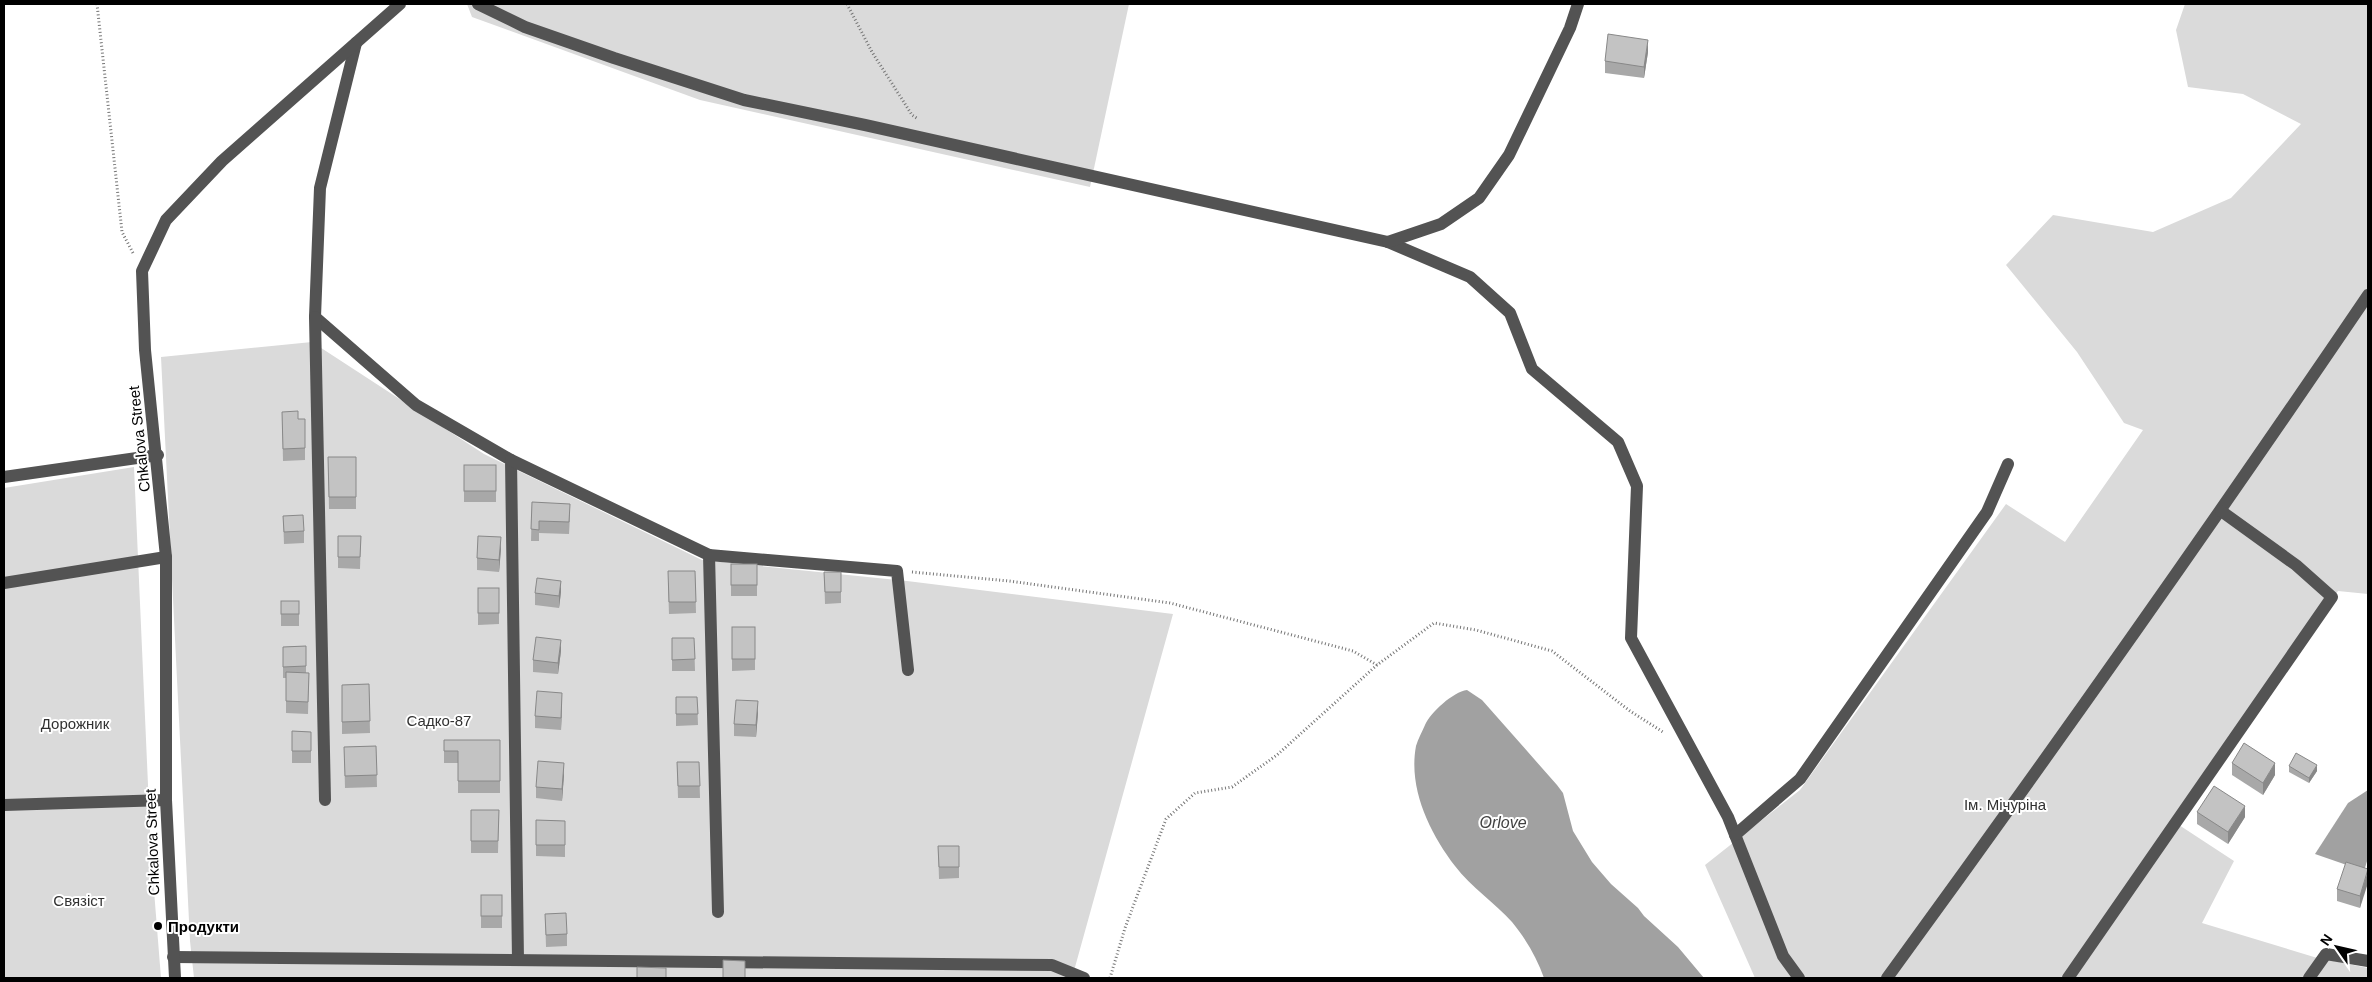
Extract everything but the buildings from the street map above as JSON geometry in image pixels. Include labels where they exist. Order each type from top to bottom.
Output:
[{"type":"street","name":"Chkalova Street","points":[[175,978],[166,800],[166,557],[158,455],[146,350],[142,271],[166,220],[222,161],[400,4]]},
{"type":"street","points":[[478,4],[525,27],[744,100],[865,125],[1388,242],[1470,277],[1510,313],[1532,369],[1618,442],[1637,486],[1631,638],[1728,817],[1783,956],[1800,978]]},
{"type":"street","points":[[1388,242],[1441,224],[1479,198],[1509,155],[1570,28],[1578,4]]},
{"type":"street","points":[[325,800],[315,316],[320,188],[356,42]]},
{"type":"street","points":[[1887,978],[2036,773],[2221,511],[2368,295]]},
{"type":"street","points":[[315,316],[416,405],[511,460],[709,555],[897,571],[908,670]]},
{"type":"street","points":[[4,478],[158,455]]},
{"type":"street","points":[[511,460],[518,960]]},
{"type":"street","points":[[1735,836],[1800,779],[1987,512],[2008,464]]},
{"type":"street","points":[[2068,978],[2332,596],[2296,565],[2221,511]]},
{"type":"street","points":[[709,555],[718,912]]},
{"type":"street","points":[[4,583],[166,557]]},
{"type":"street","points":[[4,805],[166,800]]},
{"type":"street","points":[[2309,978],[2326,954],[2368,961]]},
{"type":"street","points":[[173,957],[1052,964],[1084,978]]},
{"type":"path","points":[[97,4],[122,232],[142,271]]},
{"type":"path","points":[[846,4],[872,52],[912,115],[919,120]]},
{"type":"path","points":[[897,571],[1009,581],[1170,603],[1354,651],[1377,666]]},
{"type":"path","points":[[1110,978],[1125,928],[1166,819],[1195,793],[1232,787],[1270,760],[1377,666],[1434,623],[1476,630],[1552,651],[1630,711],[1669,737]]},
{"type":"green space","points":[[467,4],[1129,4],[1090,187],[700,100],[472,17]]},
{"type":"green space","name":"Ім. Мічуріна","points":[[2185,4],[2368,4],[2368,594],[2338,591],[2179,825],[2234,861],[2202,923],[2314,957],[2368,968],[2368,978],[1755,978],[1705,865],[1800,790],[2006,504],[2065,542],[2143,430],[2124,423],[2077,352],[2006,265],[2053,215],[2153,232],[2231,198],[2301,124],[2243,94],[2188,87],[2176,30]]},
{"type":"green space","name":"Садко-87","points":[[312,342],[484,454],[702,560],[907,581],[1173,614],[1072,978],[194,978],[190,941],[161,357]]},
{"type":"green space","name":"Дорожник","points":[[134,467],[151,853],[161,978],[4,978],[4,488]]},
{"type":"water","name":"Orlove","points":[[1467,690],[1482,700],[1563,793],[1573,831],[1592,862],[1611,884],[1678,947],[1704,978],[1544,978],[1534,956],[1517,928],[1461,874],[1446,853],[1430,825],[1418,794],[1414,762],[1416,746],[1425,725],[1432,714],[1443,703],[1455,694]]},
{"type":"water","points":[[2368,790],[2368,858],[2364,871],[2315,854],[2348,803]]},
{"type":"place","name":"Продукти","points":[[158,926]]},
{"type":"park label","name":"Связіст","points":[[79,900]]}]
